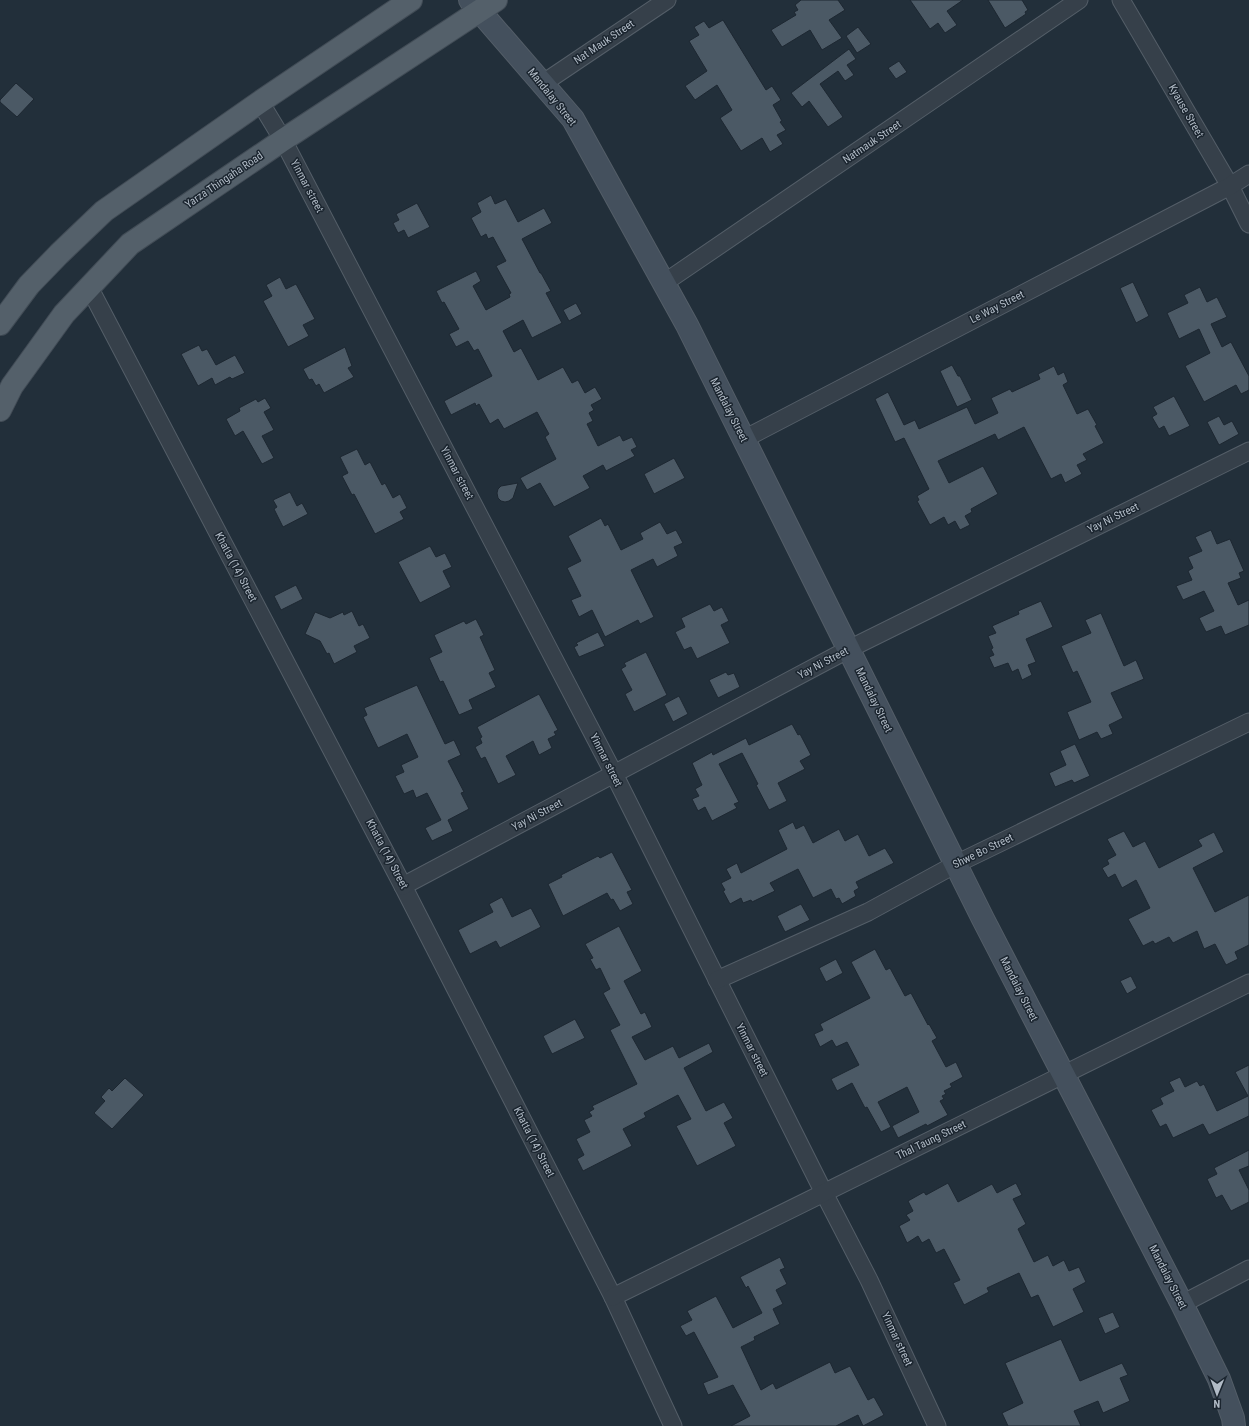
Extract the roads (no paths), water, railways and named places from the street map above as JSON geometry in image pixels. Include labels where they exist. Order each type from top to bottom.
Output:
[{"type":"main road","points":[[0,324],[29,285],[104,211],[410,0]]},
{"type":"main road","name":"Mandalay Street","points":[[482,4],[542,84],[573,119],[687,325],[956,864],[1063,1075],[1182,1304],[1219,1379],[1233,1418],[1234,1426]]},
{"type":"main road","name":"Yarza Thingaha Road","points":[[0,410],[12,386],[64,314],[130,244],[482,4]]},
{"type":"street","name":"Nat Mauk Street","points":[[542,84],[666,0]]},
{"type":"street","name":"Natmauk Street","points":[[664,283],[1079,0]]},
{"type":"street","name":"Kyause Street","points":[[1122,0],[1230,186],[1249,224]]},
{"type":"street","name":"Yinmar street","points":[[260,102],[283,140],[614,774],[869,1280],[937,1426]]},
{"type":"street","name":"Le Way Street","points":[[744,439],[1230,186],[1249,174]]},
{"type":"street","name":"Khatta (14) Street","points":[[89,287],[404,886],[613,1297],[673,1426]]},
{"type":"street","name":"Yay Ni Street","points":[[404,886],[849,649],[1249,451]]},
{"type":"street","name":"Shwe Bo Street","points":[[717,980],[868,912],[956,864],[1249,722]]},
{"type":"street","name":"Thal Taung Street","points":[[613,1297],[1249,983]]},
{"type":"street","points":[[1182,1304],[1249,1269]]}]
